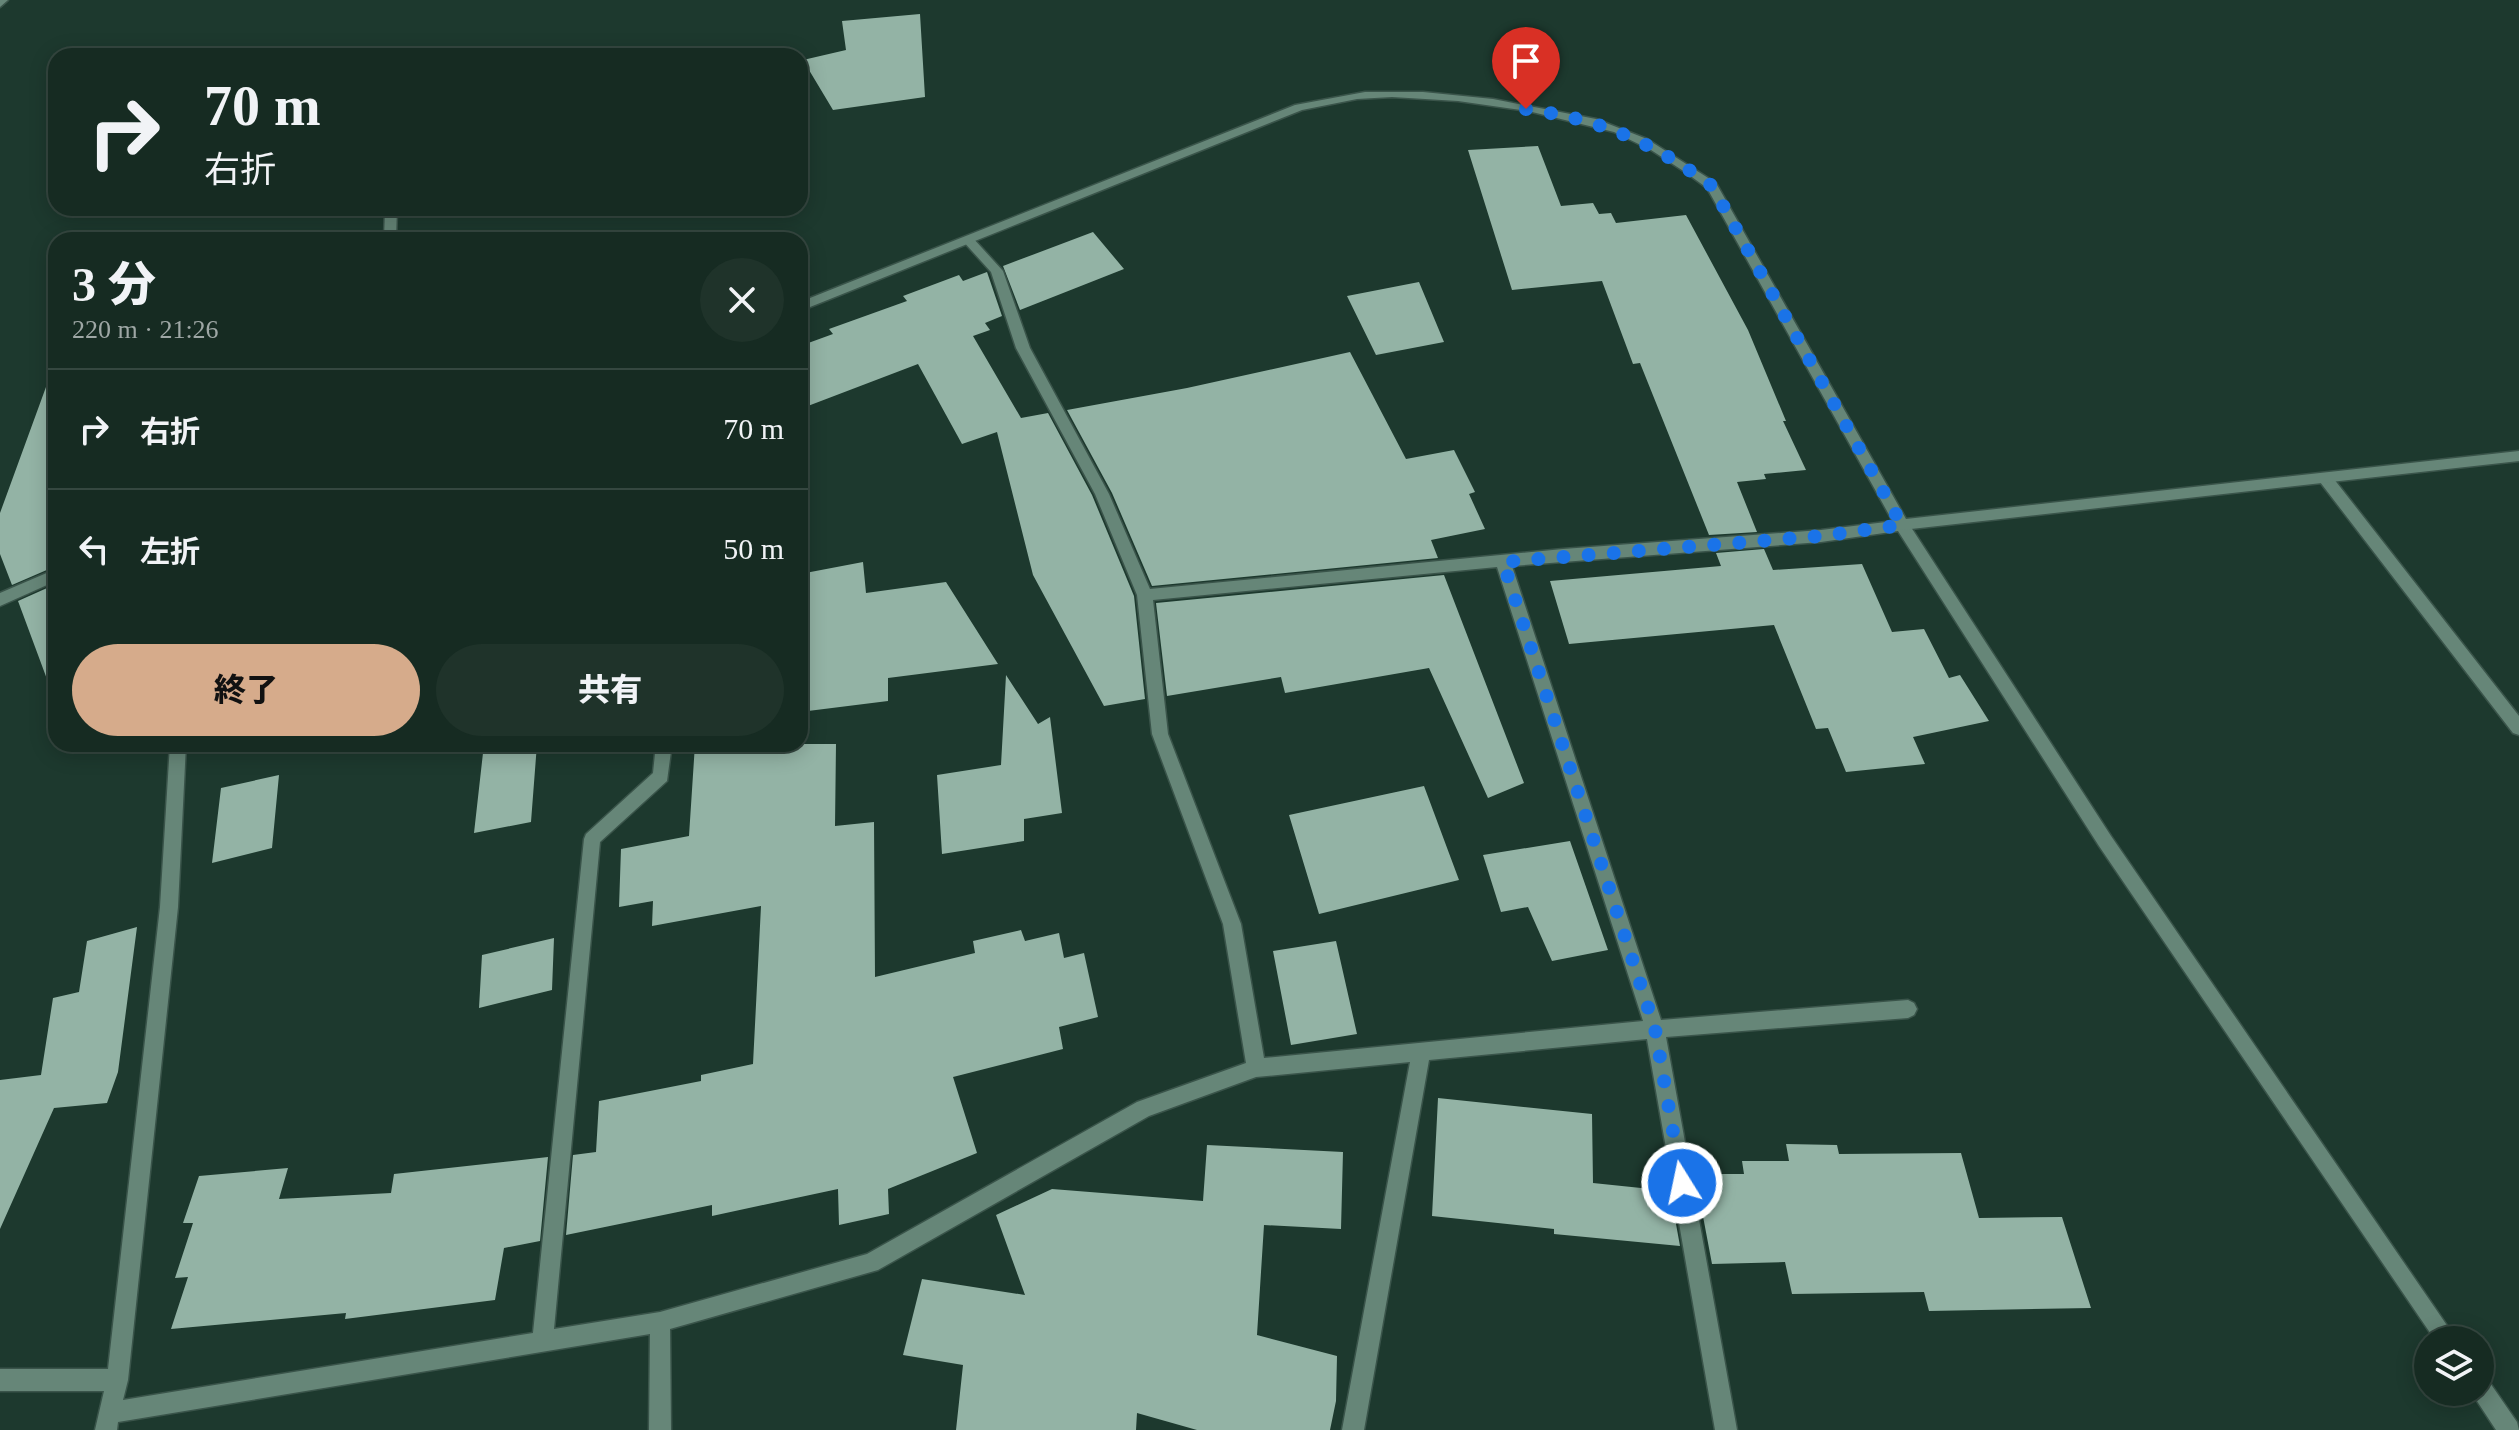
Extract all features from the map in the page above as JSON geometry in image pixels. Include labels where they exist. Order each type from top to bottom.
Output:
[{"type":"street","points":[[808,304],[1299,107],[1366,95],[1443,97],[1554,113],[1618,130],[1669,155],[1712,186],[1902,525],[2105,841],[2437,1326]]},
{"type":"street","points":[[968,240],[997,271],[1023,348],[1102,494],[1145,595],[1160,734],[1232,924],[1256,1068]]},
{"type":"street","points":[[1145,595],[1821,536],[2519,456]]},
{"type":"street","points":[[2325,478],[2519,728]]},
{"type":"street","points":[[1503,562],[1655,1029],[1726,1430]]},
{"type":"street","points":[[0,600],[48,579]]},
{"type":"street","points":[[178,752],[169,907],[117,1380],[108,1422],[660,1322],[871,1263],[1144,1109],[1256,1068],[1655,1029],[1908,1009]]},
{"type":"street","points":[[542,1342],[592,839],[661,776],[663,752]]},
{"type":"street","points":[[1353,1430],[1421,1052]]},
{"type":"street","points":[[660,1322],[660,1430]]},
{"type":"street","points":[[0,1380],[117,1380]]},
{"type":"street","points":[[2492,1406],[2509,1430]]},
{"type":"building","points":[[920,14],[925,97],[833,110],[808,68],[808,59],[846,50],[842,21]]},
{"type":"building","points":[[1538,146],[1561,206],[1593,203],[1599,214],[1611,213],[1616,223],[1686,215],[1748,330],[1786,421],[1783,421],[1806,470],[1764,474],[1766,479],[1737,482],[1757,532],[1709,535],[1640,363],[1633,364],[1602,281],[1512,290],[1468,150]]},
{"type":"building","points":[[1093,232],[1124,269],[1020,310],[1003,266]]},
{"type":"building","points":[[987,272],[1002,316],[985,323],[990,330],[973,336],[1021,418],[1048,413],[1092,495],[1134,596],[1145,699],[1104,706],[1033,575],[997,432],[962,444],[918,364],[808,406],[808,343],[833,334],[829,329],[907,301],[903,296],[959,275],[963,281]]},
{"type":"building","points":[[1419,282],[1444,342],[1376,355],[1347,296]]},
{"type":"building","points":[[1350,352],[1406,459],[1454,450],[1475,492],[1469,494],[1485,529],[1431,540],[1438,558],[1152,586],[1112,493],[1067,410],[1187,388]]},
{"type":"building","points":[[48,381],[48,569],[12,585],[0,554],[0,513]]},
{"type":"building","points":[[1764,549],[1773,570],[1862,564],[1892,632],[1924,629],[1949,678],[1960,675],[1989,721],[1913,737],[1925,764],[1846,772],[1828,728],[1816,729],[1774,625],[1569,644],[1550,581],[1721,566],[1716,553]]},
{"type":"building","points":[[863,562],[866,593],[946,582],[998,664],[888,678],[888,701],[808,711],[808,572]]},
{"type":"building","points":[[1444,575],[1524,783],[1488,798],[1429,668],[1285,693],[1281,677],[1167,696],[1156,603]]},
{"type":"building","points":[[48,588],[48,682],[18,601]]},
{"type":"building","points":[[1006,675],[1038,724],[1050,717],[1062,813],[1024,819],[1024,841],[942,854],[937,775],[1001,765]]},
{"type":"building","points":[[808,744],[836,744],[835,826],[874,822],[875,977],[975,953],[973,941],[1021,930],[1025,941],[1059,933],[1064,958],[1084,953],[1098,1017],[1059,1027],[1063,1049],[953,1077],[977,1153],[888,1189],[889,1214],[839,1225],[838,1189],[712,1216],[712,1205],[566,1235],[573,1155],[596,1152],[599,1101],[701,1081],[701,1075],[753,1064],[761,906],[652,926],[653,901],[619,907],[621,849],[689,836],[694,752],[808,752]]},
{"type":"building","points":[[483,752],[536,752],[531,822],[474,833]]},
{"type":"building","points":[[279,775],[272,848],[212,863],[221,788]]},
{"type":"building","points":[[1424,786],[1459,880],[1319,914],[1289,815]]},
{"type":"building","points":[[1570,841],[1608,950],[1552,961],[1528,907],[1501,912],[1483,855]]},
{"type":"building","points":[[137,927],[118,1072],[107,1103],[54,1108],[0,1229],[0,1080],[41,1075],[53,998],[79,992],[87,941]]},
{"type":"building","points":[[554,938],[552,990],[479,1008],[482,955]]},
{"type":"building","points":[[1336,941],[1357,1034],[1291,1045],[1273,951]]},
{"type":"building","points":[[1438,1098],[1592,1114],[1593,1183],[1670,1191],[1680,1246],[1554,1234],[1554,1229],[1432,1216]]},
{"type":"building","points":[[1786,1144],[1837,1145],[1839,1154],[1961,1153],[1979,1218],[2062,1217],[2091,1308],[1929,1311],[1924,1292],[1792,1294],[1785,1262],[1712,1264],[1695,1174],[1744,1174],[1742,1161],[1789,1161]]},
{"type":"building","points":[[1207,1145],[1343,1152],[1341,1229],[1264,1225],[1257,1335],[1337,1356],[1336,1401],[1330,1430],[1197,1430],[1137,1413],[1136,1430],[956,1430],[963,1365],[903,1355],[922,1279],[1025,1295],[996,1215],[1052,1189],[1203,1201]]},
{"type":"building","points":[[548,1157],[540,1241],[504,1248],[495,1300],[345,1319],[346,1313],[171,1329],[188,1277],[175,1278],[193,1223],[183,1223],[199,1176],[288,1168],[279,1199],[391,1193],[394,1174]]},
{"type":"route","points":[[1526,109],[1618,130],[1669,155],[1712,186],[1902,525],[1821,536],[1503,562],[1655,1029],[1682,1183]]}]
